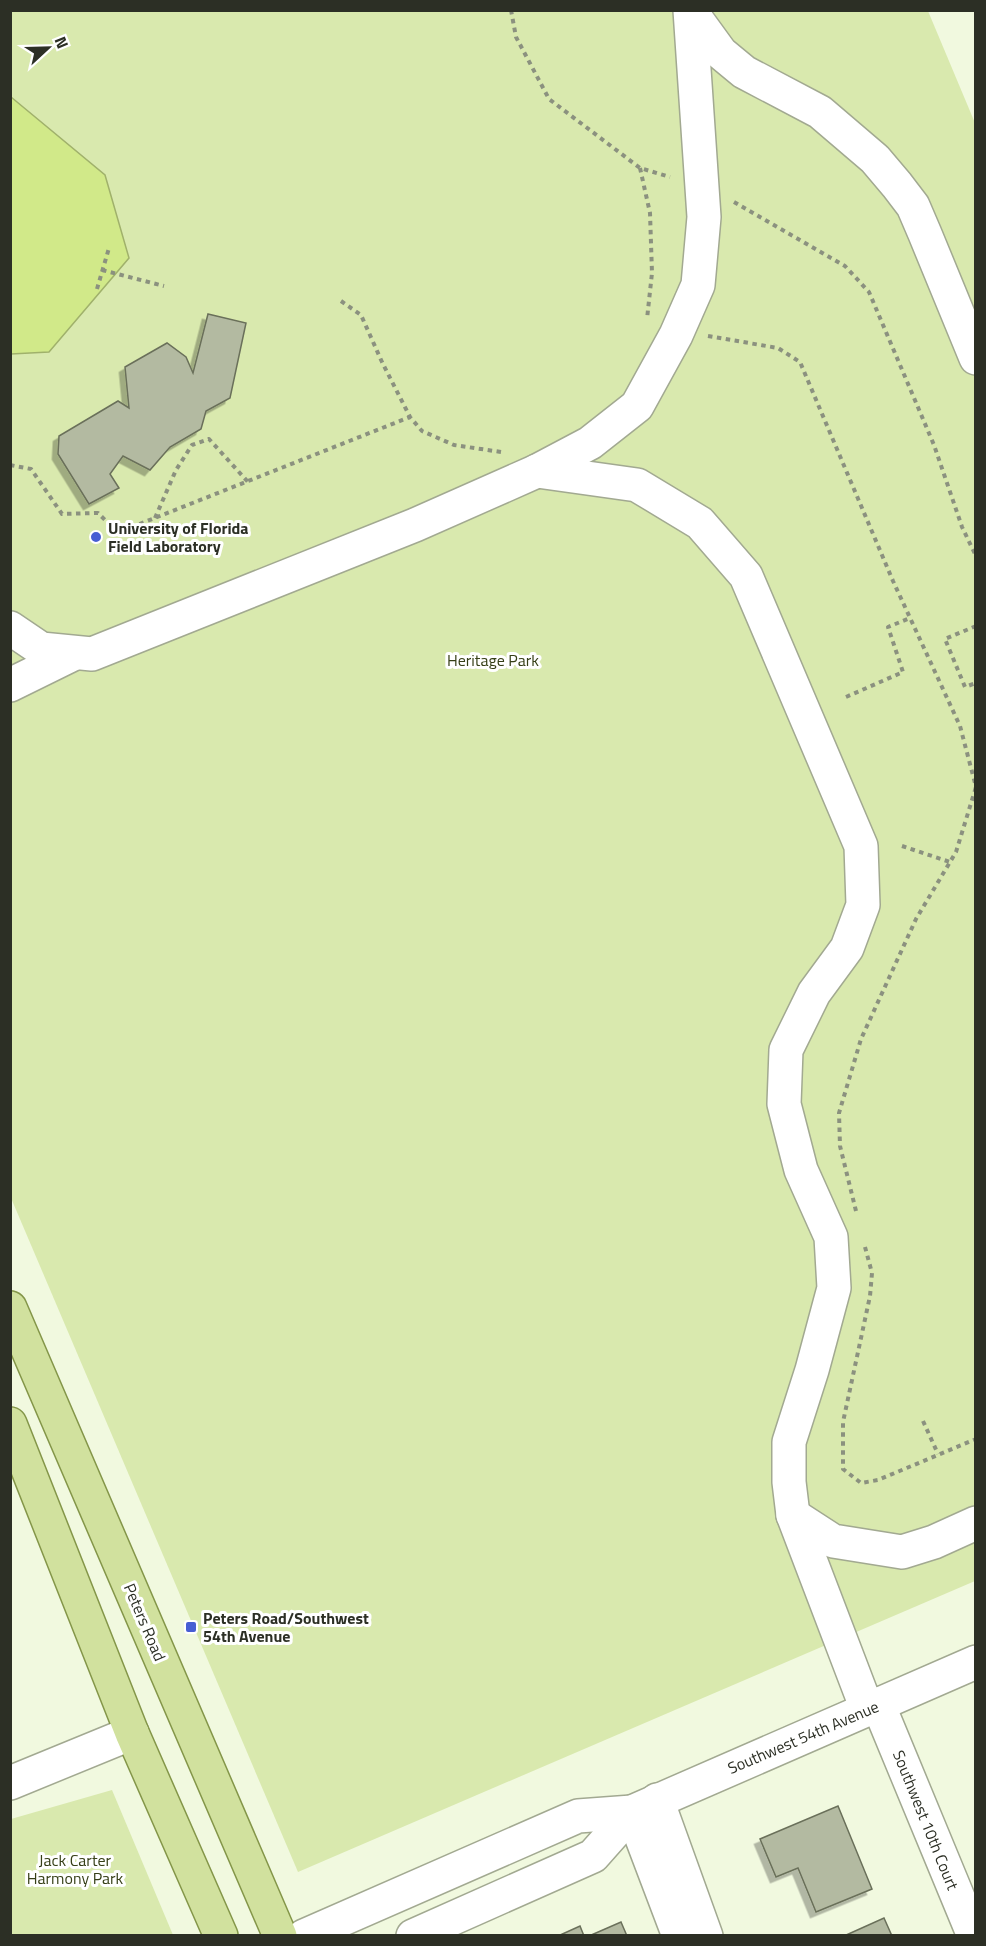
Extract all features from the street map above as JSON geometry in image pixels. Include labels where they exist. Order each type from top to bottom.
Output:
[{"type":"main road","name":"Peters Road","points":[[10,1308],[280,1935]]},
{"type":"main road","points":[[10,1424],[132,1733],[221,1935]]},
{"type":"street","points":[[692,10],[721,53],[744,72],[820,112],[875,159],[897,185],[913,206],[926,234],[975,358]]},
{"type":"street","points":[[10,628],[41,649],[92,654],[415,525],[537,471],[590,443],[637,405],[676,335],[698,285],[704,217],[692,10]]},
{"type":"street","name":"Southwest 10th Court","points":[[537,471],[637,485],[700,524],[746,576],[861,846],[863,906],[847,948],[814,993],[786,1050],[784,1104],[801,1170],[831,1237],[834,1288],[812,1370],[789,1442],[789,1482],[793,1515],[873,1707],[974,1935]]},
{"type":"street","points":[[10,685],[75,653]]},
{"type":"street","points":[[793,1515],[833,1541],[902,1552],[934,1542],[975,1523]]},
{"type":"street","name":"Southwest 54th Avenue","points":[[303,1935],[578,1816],[644,1806],[975,1662]]},
{"type":"street","points":[[10,1783],[132,1733]]},
{"type":"street","points":[[644,1806],[679,1935]]},
{"type":"street","points":[[644,1806],[706,1935]]},
{"type":"street","name":"Southwest 54th Avenue","points":[[413,1935],[593,1856],[644,1806]]},
{"type":"path","points":[[511,10],[516,37],[549,99],[640,168],[679,179]]},
{"type":"path","points":[[640,168],[650,213],[652,273],[645,327]]},
{"type":"path","points":[[733,202],[845,266],[869,292],[934,445],[962,527],[975,556]]},
{"type":"path","points":[[97,289],[109,248]]},
{"type":"path","points":[[102,270],[164,286]]},
{"type":"path","points":[[341,301],[361,315],[410,417],[422,431],[454,445],[507,454]]},
{"type":"path","points":[[696,334],[778,348],[800,362],[892,581],[960,726],[975,787],[956,852],[916,919],[861,1040],[839,1113],[840,1146],[857,1215]]},
{"type":"path","points":[[10,465],[32,469],[62,514],[98,513],[116,531],[248,482],[410,417]]},
{"type":"path","points":[[155,518],[176,470],[192,445],[209,439],[248,482]]},
{"type":"path","points":[[846,697],[903,672],[888,627],[910,618]]},
{"type":"path","points":[[975,626],[945,639],[965,687],[975,683]]},
{"type":"path","points":[[902,846],[950,862]]},
{"type":"path","points":[[863,1239],[872,1273],[870,1296],[843,1422],[843,1469],[861,1484],[878,1480],[975,1439]]},
{"type":"path","points":[[923,1421],[938,1454]]},
{"type":"green space","name":"Heritage Park","points":[[10,11],[928,11],[975,123],[975,1581],[298,1872],[11,1198]]},
{"type":"green space","name":"Jack Carter Harmony Park","points":[[112,1790],[173,1935],[11,1935],[11,1819]]},
{"type":"shaded area","points":[[11,97],[105,175],[129,258],[49,352],[11,354]]},
{"type":"building","points":[[208,314],[246,323],[230,398],[206,411],[201,429],[170,447],[150,470],[123,456],[110,474],[119,488],[89,504],[58,454],[59,436],[118,401],[129,408],[125,367],[167,343],[186,357],[193,373]]},
{"type":"building","points":[[838,1806],[872,1889],[816,1912],[798,1868],[776,1877],[760,1839]]},
{"type":"building","points":[[884,1918],[892,1936],[844,1936]]},
{"type":"building","points":[[621,1922],[627,1936],[589,1936]]},
{"type":"building","points":[[580,1926],[584,1936],[558,1936]]},
{"type":"place","name":"University of Florida Field Laboratory","points":[[96,537]]},
{"type":"place","name":"Peters Road/Southwest 54th Avenue","points":[[191,1627]]}]
